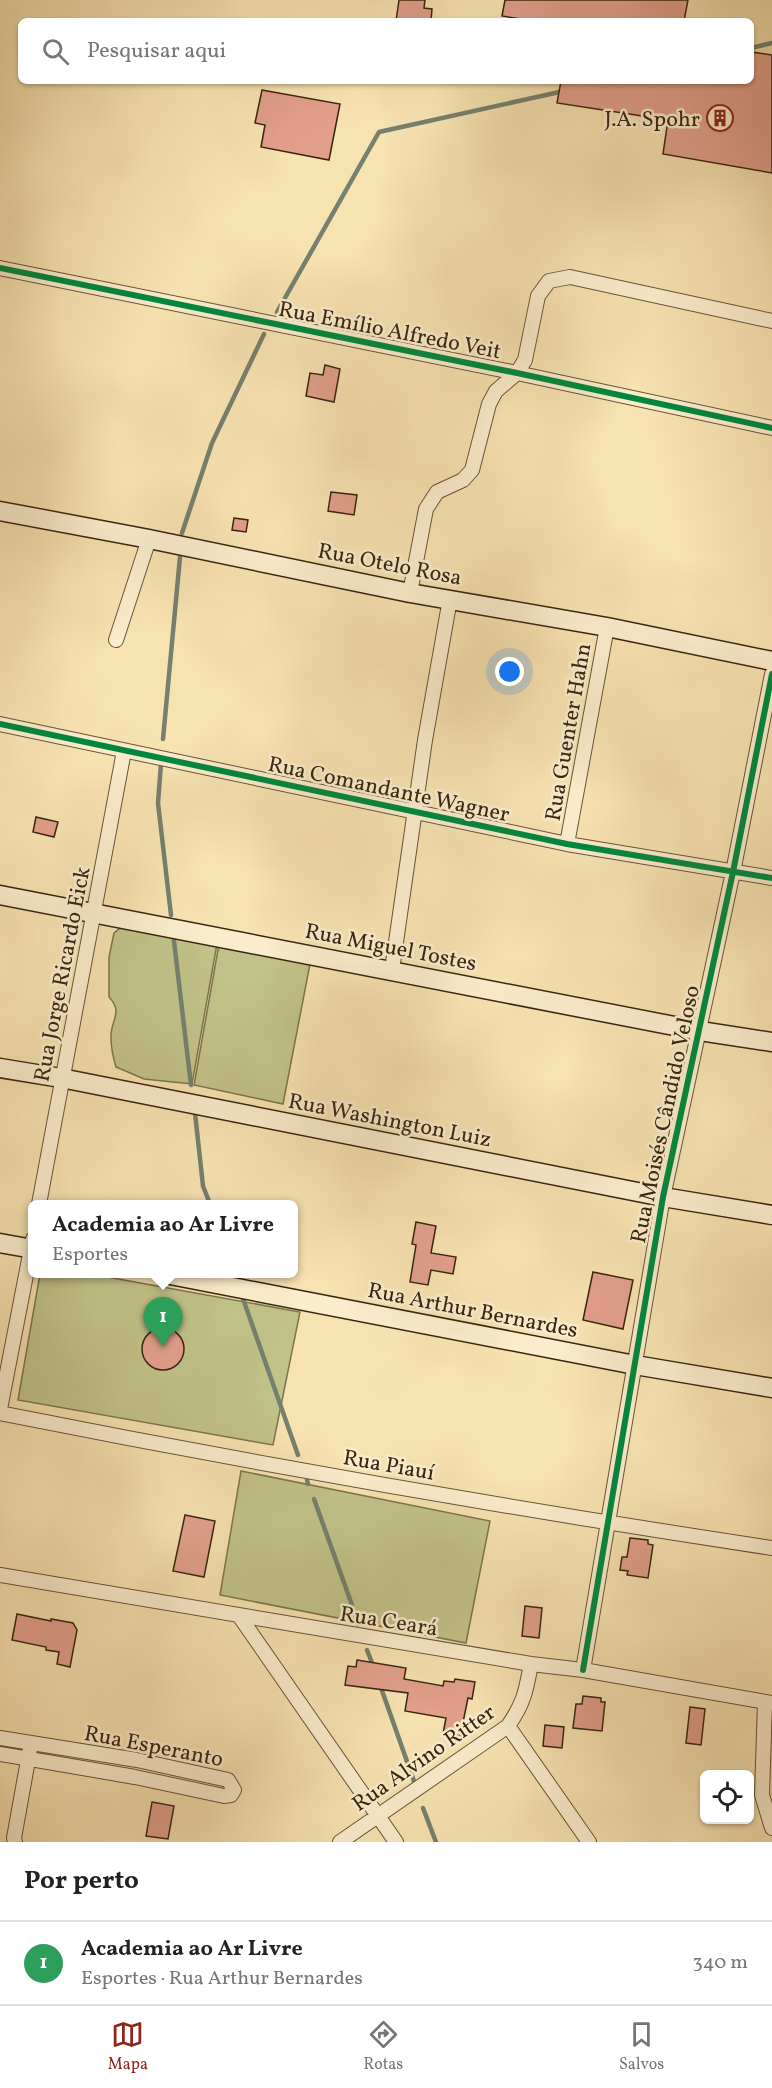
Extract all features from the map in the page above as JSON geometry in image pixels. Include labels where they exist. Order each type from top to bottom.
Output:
[{"type":"street","name":"Rua Emílio Alfredo Veit","points":[[0,268],[517,373],[772,428]]},
{"type":"street","points":[[410,592],[426,509],[437,492],[463,480],[472,470],[489,404],[496,391],[517,373],[525,360],[538,296],[549,281],[570,277],[772,321]]},
{"type":"street","name":"Rua Otelo Rosa","points":[[0,511],[410,592],[607,627],[772,661]]},
{"type":"street","points":[[116,640],[149,539]]},
{"type":"street","points":[[392,970],[424,740],[450,599]]},
{"type":"street","name":"Rua Guenter Hahn","points":[[567,844],[607,627]]},
{"type":"street","name":"Rua Moisés Cândido Veloso","points":[[583,1670],[663,1197],[733,872],[772,674]]},
{"type":"street","name":"Rua Comandante Wagner","points":[[0,724],[567,844],[772,878]]},
{"type":"street","name":"Rua Jorge Ricardo Eick","points":[[40,1200],[124,751]]},
{"type":"street","name":"Rua Miguel Tostes","points":[[0,895],[772,1042]]},
{"type":"street","name":"Rua Washington Luiz","points":[[0,1068],[61,1078],[663,1197],[772,1215]]},
{"type":"street","points":[[0,1243],[28,1246]]},
{"type":"street","points":[[0,1411],[28,1267]]},
{"type":"street","name":"Rua Arthur Bernardes","points":[[186,1278],[635,1365],[772,1388]]},
{"type":"street","name":"Rua Piauí","points":[[0,1411],[161,1445],[607,1523],[772,1548]]},
{"type":"street","name":"Rua Ceará","points":[[0,1575],[240,1617],[531,1664],[583,1670],[769,1702]]},
{"type":"street","points":[[240,1617],[396,1842]]},
{"type":"street","name":"Rua Alvino Ritter","points":[[340,1842],[508,1726],[525,1697],[531,1664]]},
{"type":"street","points":[[769,1702],[762,1795],[772,1828]]},
{"type":"street","points":[[508,1726],[589,1842]]},
{"type":"street","name":"Rua Esperanto","points":[[0,1738],[137,1760],[228,1780],[234,1790],[231,1795],[224,1796],[135,1777],[0,1754]]},
{"type":"street","points":[[15,1842],[31,1744]]},
{"type":"street","points":[[135,1777],[137,1760]]},
{"type":"green space","points":[[124,925],[217,944],[192,1084],[144,1079],[116,1067],[112,1052],[111,1032],[116,1008],[109,997],[109,957],[114,933]]},
{"type":"green space","points":[[219,944],[310,964],[283,1104],[194,1085]]},
{"type":"green space","points":[[39,1278],[113,1278],[300,1312],[273,1445],[18,1400]]},
{"type":"green space","points":[[241,1471],[490,1521],[466,1643],[220,1595]]},
{"type":"building","points":[[399,0],[425,0],[424,8],[432,9],[431,18],[396,18]]},
{"type":"building","points":[[505,0],[688,0],[685,18],[514,18],[502,16]]},
{"type":"building","name":"J.A. Spohr","points":[[754,52],[772,55],[772,173],[663,154],[668,120],[557,103],[560,84],[754,84]]},
{"type":"building","points":[[262,90],[340,104],[329,160],[261,147],[265,125],[255,123]]},
{"type":"building","points":[[325,365],[340,369],[334,402],[306,396],[310,373],[323,375]]},
{"type":"building","points":[[331,492],[357,495],[354,515],[328,511]]},
{"type":"building","points":[[234,518],[248,520],[246,532],[232,530]]},
{"type":"building","points":[[36,817],[58,822],[54,837],[33,832]]},
{"type":"building","points":[[416,1222],[436,1226],[431,1253],[456,1257],[453,1274],[431,1270],[428,1285],[410,1282],[416,1245],[412,1244]]},
{"type":"building","points":[[593,1272],[633,1280],[623,1329],[583,1320]]},
{"type":"building","points":[[163,1328],[178,1334],[184,1349],[178,1364],[163,1370],[148,1364],[142,1349],[148,1334]]},
{"type":"building","points":[[185,1515],[215,1521],[204,1577],[173,1571]]},
{"type":"building","points":[[630,1538],[648,1540],[648,1544],[653,1545],[648,1578],[627,1575],[628,1571],[620,1570],[622,1557],[627,1557]]},
{"type":"building","points":[[525,1606],[542,1608],[539,1638],[522,1636]]},
{"type":"building","points":[[17,1614],[73,1623],[77,1630],[70,1667],[57,1664],[59,1652],[12,1640]]},
{"type":"building","points":[[357,1660],[406,1668],[404,1679],[443,1686],[444,1681],[454,1682],[455,1679],[475,1682],[472,1699],[468,1698],[460,1737],[443,1734],[446,1718],[405,1711],[408,1693],[345,1685],[348,1666],[356,1667]]},
{"type":"building","points":[[583,1696],[601,1698],[601,1702],[605,1702],[602,1731],[573,1728],[576,1704],[582,1704]]},
{"type":"building","points":[[690,1707],[705,1709],[701,1745],[686,1743]]},
{"type":"building","points":[[545,1725],[564,1727],[562,1748],[543,1746]]},
{"type":"building","points":[[152,1802],[174,1806],[168,1839],[146,1836]]},
{"type":"waterway","points":[[754,47],[772,43]]},
{"type":"waterway","points":[[277,312],[379,132],[564,91]]},
{"type":"waterway","points":[[182,533],[212,443],[264,334]]},
{"type":"waterway","points":[[163,739],[180,557]]},
{"type":"waterway","points":[[161,764],[158,803],[171,915]]},
{"type":"waterway","points":[[173,933],[191,1085]]},
{"type":"waterway","points":[[195,1113],[203,1186],[208,1200]]},
{"type":"waterway","points":[[242,1296],[298,1455]]},
{"type":"waterway","points":[[307,1480],[308,1484]]},
{"type":"waterway","points":[[314,1499],[352,1605]]},
{"type":"waterway","points":[[367,1650],[374,1668]]},
{"type":"waterway","points":[[380,1685],[415,1784]]},
{"type":"waterway","points":[[423,1808],[436,1842]]},
{"type":"cycle path","points":[[0,268],[517,373],[772,428]]},
{"type":"cycle path","points":[[583,1670],[663,1197],[733,872],[772,674]]},
{"type":"cycle path","points":[[0,724],[567,844],[772,878]]},
{"type":"place","name":"J.A. Spohr","points":[[720,118]]},
{"type":"place","name":"Academia ao Ar Livre","points":[[163,1347]]}]
